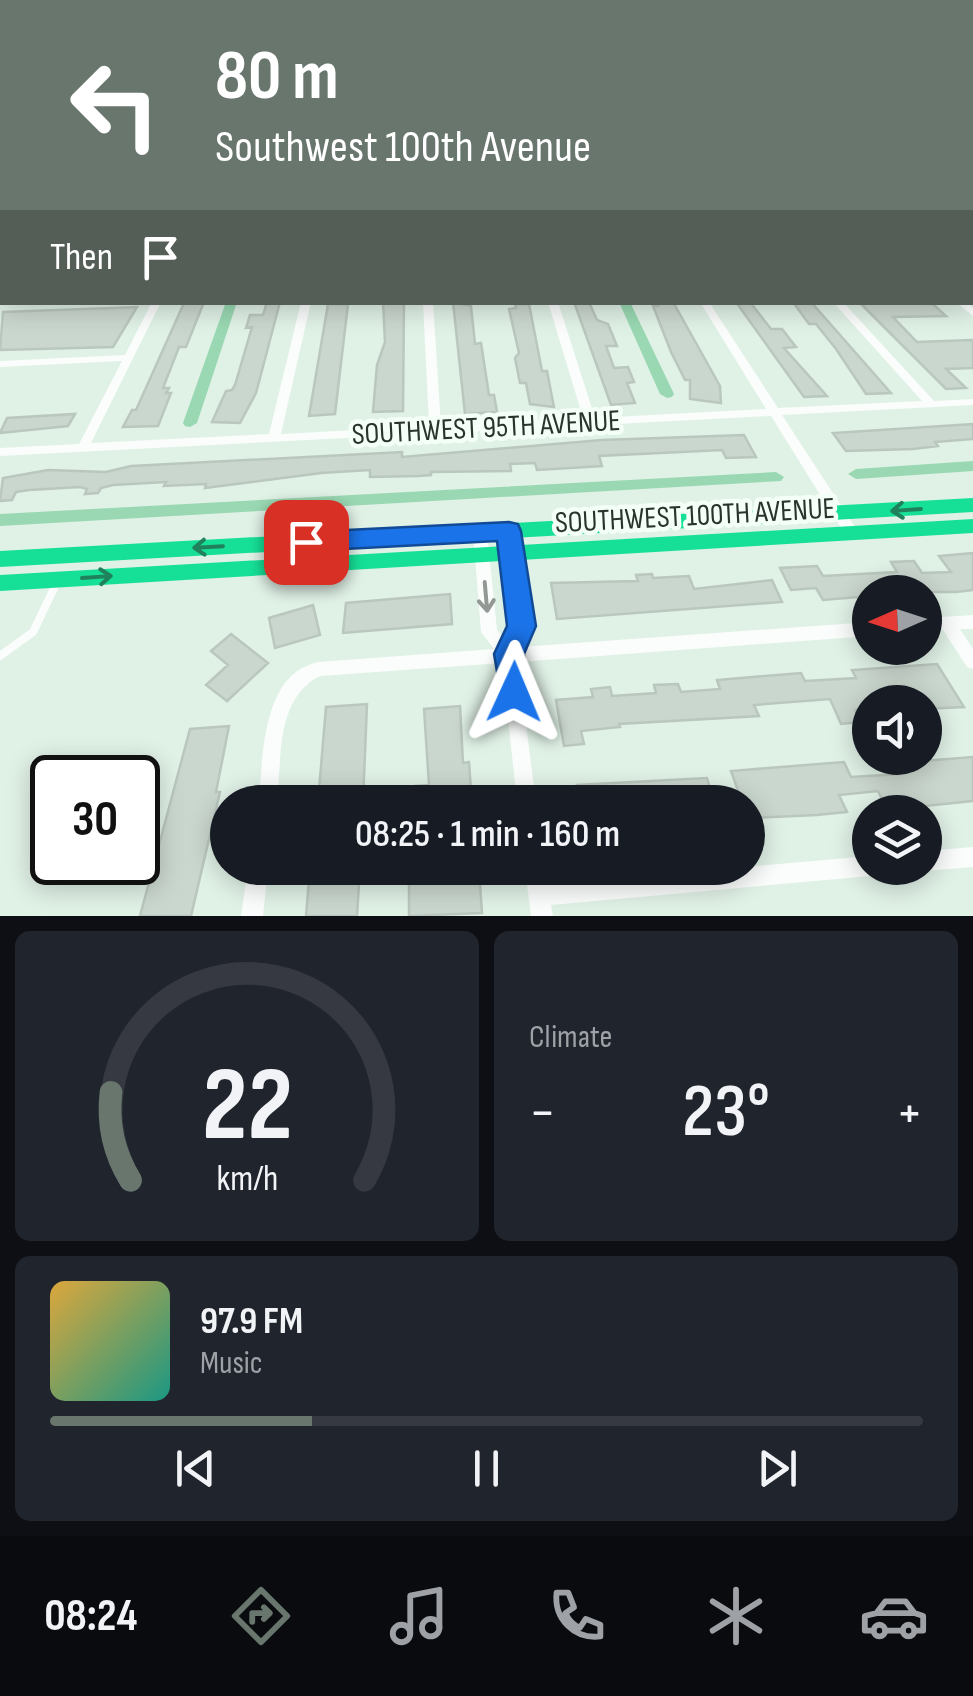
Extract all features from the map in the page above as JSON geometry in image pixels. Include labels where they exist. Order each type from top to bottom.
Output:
[{"type":"main road","name":"SOUTHWEST 100TH AVENUE","points":[[0,560],[973,505]]},
{"type":"main road","name":"SOUTHWEST 100TH AVENUE","points":[[0,583],[973,526]]},
{"type":"street","points":[[83,448],[155,305]]},
{"type":"street","points":[[274,438],[305,305]]},
{"type":"street","points":[[428,305],[434,430]]},
{"type":"street","points":[[554,305],[590,421]]},
{"type":"street","points":[[706,305],[852,534]]},
{"type":"street","points":[[840,305],[931,404]]},
{"type":"street","points":[[0,364],[128,358]]},
{"type":"street","name":"SOUTHWEST 95TH AVENUE","points":[[0,452],[973,402]]},
{"type":"street","points":[[509,531],[522,626],[509,654],[525,785]]},
{"type":"street","points":[[480,532],[490,632],[509,654]]},
{"type":"street","points":[[942,624],[973,622]]},
{"type":"street","points":[[947,624],[973,662]]},
{"type":"street","points":[[270,785],[281,708],[298,678],[318,669],[852,630]]},
{"type":"street","points":[[942,860],[973,857]]},
{"type":"street","points":[[540,905],[852,868]]},
{"type":"street","points":[[252,916],[256,885]]},
{"type":"lane","points":[[0,655],[32,632],[58,579]]},
{"type":"building","points":[[183,305],[203,305],[186,347],[179,347],[163,388],[169,388],[166,393],[171,393],[158,426],[123,427],[132,410],[136,410]]},
{"type":"building","points":[[266,305],[279,305],[256,393],[240,423],[212,422],[226,391],[235,385],[252,327],[246,328],[250,315],[263,315]]},
{"type":"building","points":[[328,305],[348,305],[335,414],[309,416]]},
{"type":"building","points":[[383,305],[404,305],[403,411],[373,412],[377,365],[385,342]]},
{"type":"building","points":[[453,305],[471,306],[475,344],[481,343],[489,395],[494,395],[497,412],[465,414]]},
{"type":"building","points":[[515,305],[529,305],[542,371],[547,371],[554,407],[530,404],[526,383],[520,383],[515,358],[519,353],[509,309]]},
{"type":"building","points":[[575,305],[590,305],[597,320],[608,324],[617,346],[606,346],[614,368],[628,367],[634,382],[627,383],[635,403],[611,405]]},
{"type":"building","points":[[675,305],[720,386],[721,403],[690,399],[690,380],[685,380],[671,352],[653,306]]},
{"type":"building","points":[[738,305],[752,305],[771,329],[782,329],[796,347],[784,348],[827,396],[804,397]]},
{"type":"building","points":[[795,305],[814,305],[891,393],[866,394],[816,324],[809,324]]},
{"type":"building","points":[[862,305],[934,305],[946,316],[893,317],[917,342],[973,340],[973,368],[946,369],[966,388],[946,389]]},
{"type":"building","points":[[137,307],[113,347],[0,350],[3,312]]},
{"type":"building","points":[[75,414],[68,426],[0,433],[7,418]]},
{"type":"building","points":[[973,424],[973,439],[935,442],[938,446],[913,449],[846,451],[833,433]]},
{"type":"building","points":[[744,435],[756,457],[726,458],[722,450],[599,456],[602,466],[537,470],[535,463],[510,464],[511,471],[370,477],[370,470],[205,488],[206,484],[164,486],[166,482],[113,485],[98,493],[85,494],[87,489],[80,487],[29,490],[16,492],[12,500],[0,501],[3,478],[48,470],[106,472],[131,466],[402,452],[402,457],[602,440]]},
{"type":"building","points":[[973,553],[973,590],[942,592],[942,575],[852,575],[852,598],[823,600],[816,588],[791,590],[780,568],[817,566],[823,576],[897,572],[891,562],[914,561],[922,573],[951,572],[939,556]]},
{"type":"building","points":[[652,574],[653,578],[689,576],[694,589],[772,580],[782,602],[557,619],[551,583],[638,581],[636,575]]},
{"type":"building","points":[[450,594],[452,624],[343,633],[346,603]]},
{"type":"building","points":[[313,605],[320,635],[275,648],[269,618]]},
{"type":"building","points":[[231,634],[268,663],[227,701],[206,685],[228,665],[211,651]]},
{"type":"building","points":[[938,665],[964,707],[942,708],[942,685],[852,685],[852,723],[841,724],[830,699],[754,705],[759,716],[619,724],[620,727],[581,731],[584,744],[564,746],[556,700],[593,697],[591,689],[610,687],[612,696],[656,693],[654,685],[678,684],[681,692],[720,689],[717,680],[801,673],[805,681],[856,678],[852,670]]},
{"type":"building","points":[[367,704],[364,785],[319,785],[326,707]]},
{"type":"building","points":[[460,706],[463,763],[469,762],[471,785],[429,785],[424,709]]},
{"type":"building","points":[[229,726],[217,785],[210,785],[210,835],[191,916],[140,916],[148,885],[160,885],[160,841],[190,729]]},
{"type":"building","points":[[973,757],[973,801],[942,804],[942,795],[880,795],[878,791],[839,795],[847,812],[765,817],[765,785],[736,785],[731,771],[844,762],[851,777],[942,775],[942,759]]},
{"type":"building","points":[[707,778],[709,785],[577,785]]},
{"type":"building","points":[[309,885],[359,885],[357,916],[306,916]]},
{"type":"building","points":[[409,885],[480,885],[482,913],[409,916]]},
{"type":"waterway","points":[[190,423],[231,305]]},
{"type":"waterway","points":[[625,305],[667,394]]},
{"type":"waterway","points":[[856,474],[973,466]]},
{"type":"waterway","points":[[0,520],[776,477]]},
{"type":"traffic: fast","points":[[0,559],[973,505]]},
{"type":"traffic: fast","points":[[0,583],[973,526]]},
{"type":"route","points":[[306,542],[509,531],[522,626],[509,654],[514,692]]}]
